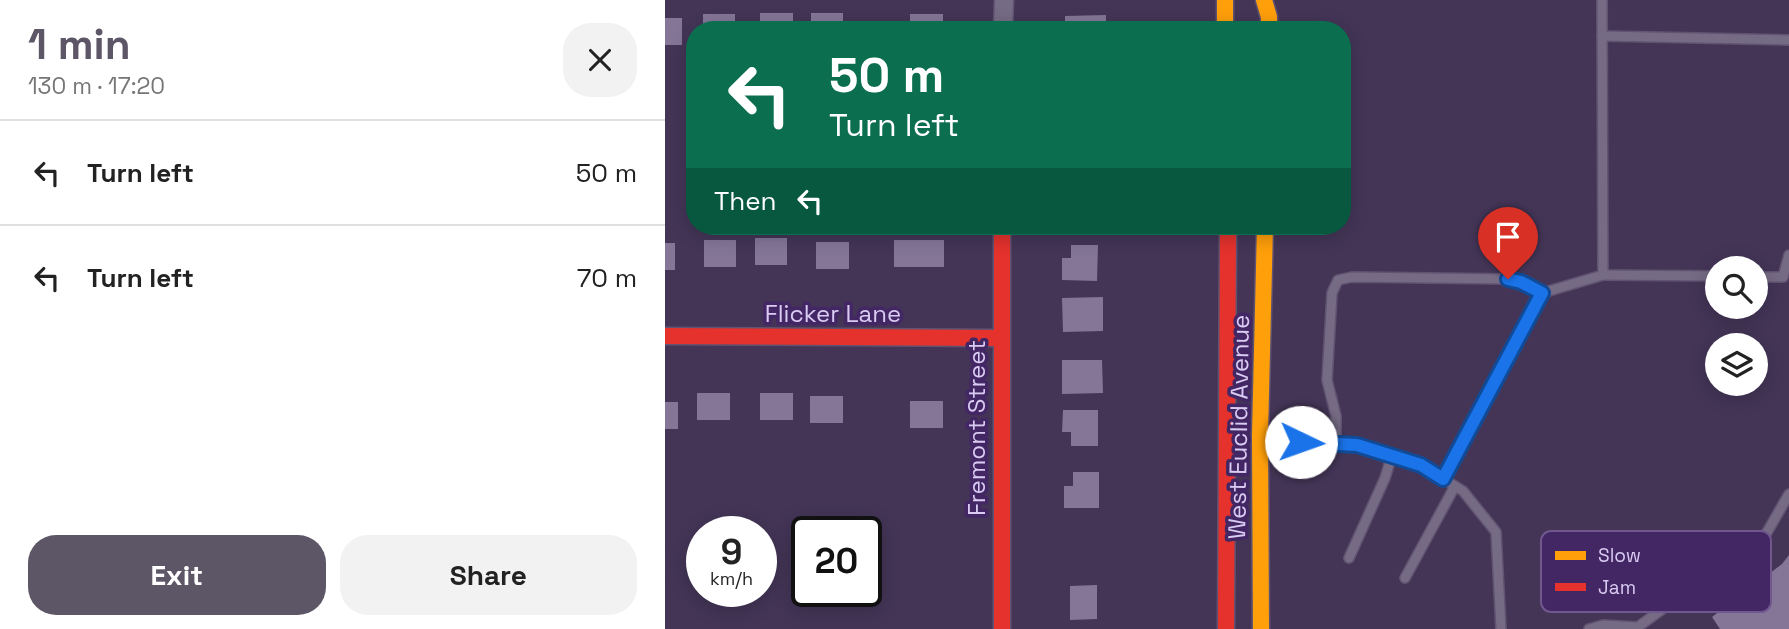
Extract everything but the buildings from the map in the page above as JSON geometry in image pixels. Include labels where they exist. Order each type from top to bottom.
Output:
[{"type":"main road","points":[[1225,0],[1225,21]]},
{"type":"main road","points":[[1264,0],[1269,21]]},
{"type":"main road","name":"Fremont Street","points":[[1002,235],[1002,629]]},
{"type":"main road","name":"West Euclid Avenue","points":[[1226,629],[1228,235]]},
{"type":"main road","name":"West Euclid Avenue","points":[[1261,629],[1259,435],[1265,235]]},
{"type":"main road","name":"Flicker Lane","points":[[665,336],[1000,338]]},
{"type":"street","points":[[1003,21],[1004,0]]},
{"type":"lane","points":[[1602,0],[1603,275]]},
{"type":"lane","points":[[1602,36],[1789,40]]},
{"type":"lane","points":[[1768,277],[1783,277],[1789,255]]},
{"type":"lane","points":[[1336,443],[1336,416],[1327,380],[1332,293],[1338,280],[1352,277],[1496,279],[1521,282],[1542,293],[1603,275],[1705,276]]},
{"type":"lane","points":[[1443,479],[1542,293]]},
{"type":"lane","points":[[1301,442],[1357,445],[1392,455],[1421,465],[1463,491],[1496,532],[1501,629]]},
{"type":"lane","points":[[1349,558],[1385,478],[1392,455]]},
{"type":"lane","points":[[1405,578],[1455,486]]},
{"type":"lane","points":[[1768,531],[1789,494]]},
{"type":"lane","points":[[1589,629],[1603,625],[1637,628],[1659,612]]},
{"type":"traffic: slow","points":[[1225,0],[1225,21]]},
{"type":"traffic: slow","points":[[1264,0],[1269,21]]},
{"type":"traffic: slow","points":[[1261,629],[1260,435],[1265,235]]},
{"type":"traffic: jam","points":[[1002,235],[1002,629]]},
{"type":"traffic: jam","points":[[1226,629],[1228,235]]},
{"type":"traffic: jam","points":[[665,336],[1000,338]]},
{"type":"route","points":[[1301,442],[1357,445],[1421,465],[1443,479],[1542,293],[1521,282],[1508,279]]}]
